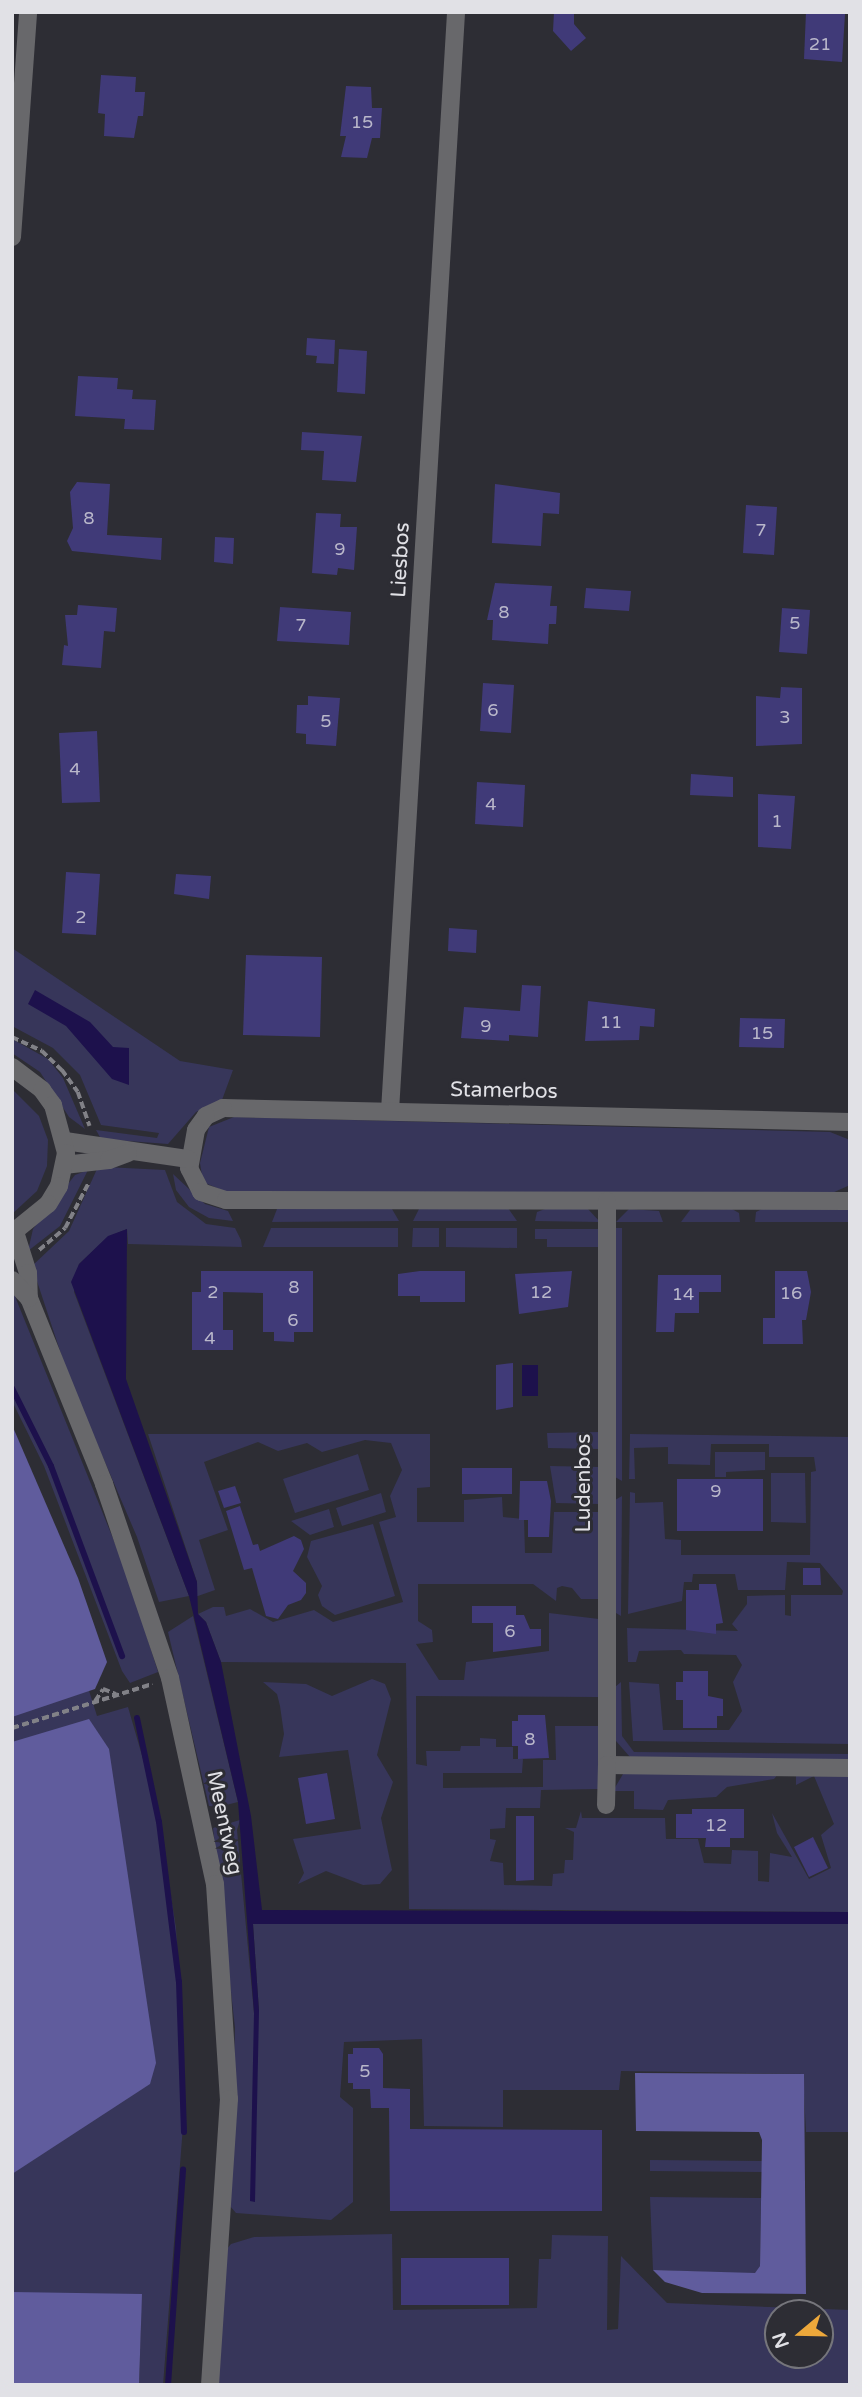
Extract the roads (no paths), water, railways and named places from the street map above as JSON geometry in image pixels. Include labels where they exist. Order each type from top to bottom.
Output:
[{"type":"street","points":[[12,237],[28,12]]},
{"type":"street","name":"Liesbos","points":[[390,1111],[456,12]]},
{"type":"street","points":[[12,1067],[43,1090],[61,1122],[65,1141],[64,1165],[48,1204],[14,1232]]},
{"type":"street","name":"Stamerbos","points":[[189,1159],[200,1122],[223,1108],[850,1122]]},
{"type":"street","points":[[65,1141],[108,1145],[128,1153],[189,1159],[195,1185],[217,1199],[850,1201]]},
{"type":"street","points":[[64,1165],[109,1160],[128,1153]]},
{"type":"street","name":"Ludenbos","points":[[606,1805],[607,1201]]},
{"type":"street","name":"Meentweg","points":[[14,1232],[28,1273],[29,1298],[104,1484],[170,1678],[215,1884],[229,2099],[210,2385]]},
{"type":"street","name":"Meentweg","points":[[12,1280],[29,1298]]},
{"type":"street","points":[[607,1765],[850,1768]]},
{"type":"waterway","points":[[12,1388],[51,1466],[122,1656]]},
{"type":"waterway","points":[[137,1718],[159,1822],[179,1982],[184,2132]]},
{"type":"waterway","points":[[168,2385],[183,2170]]}]
